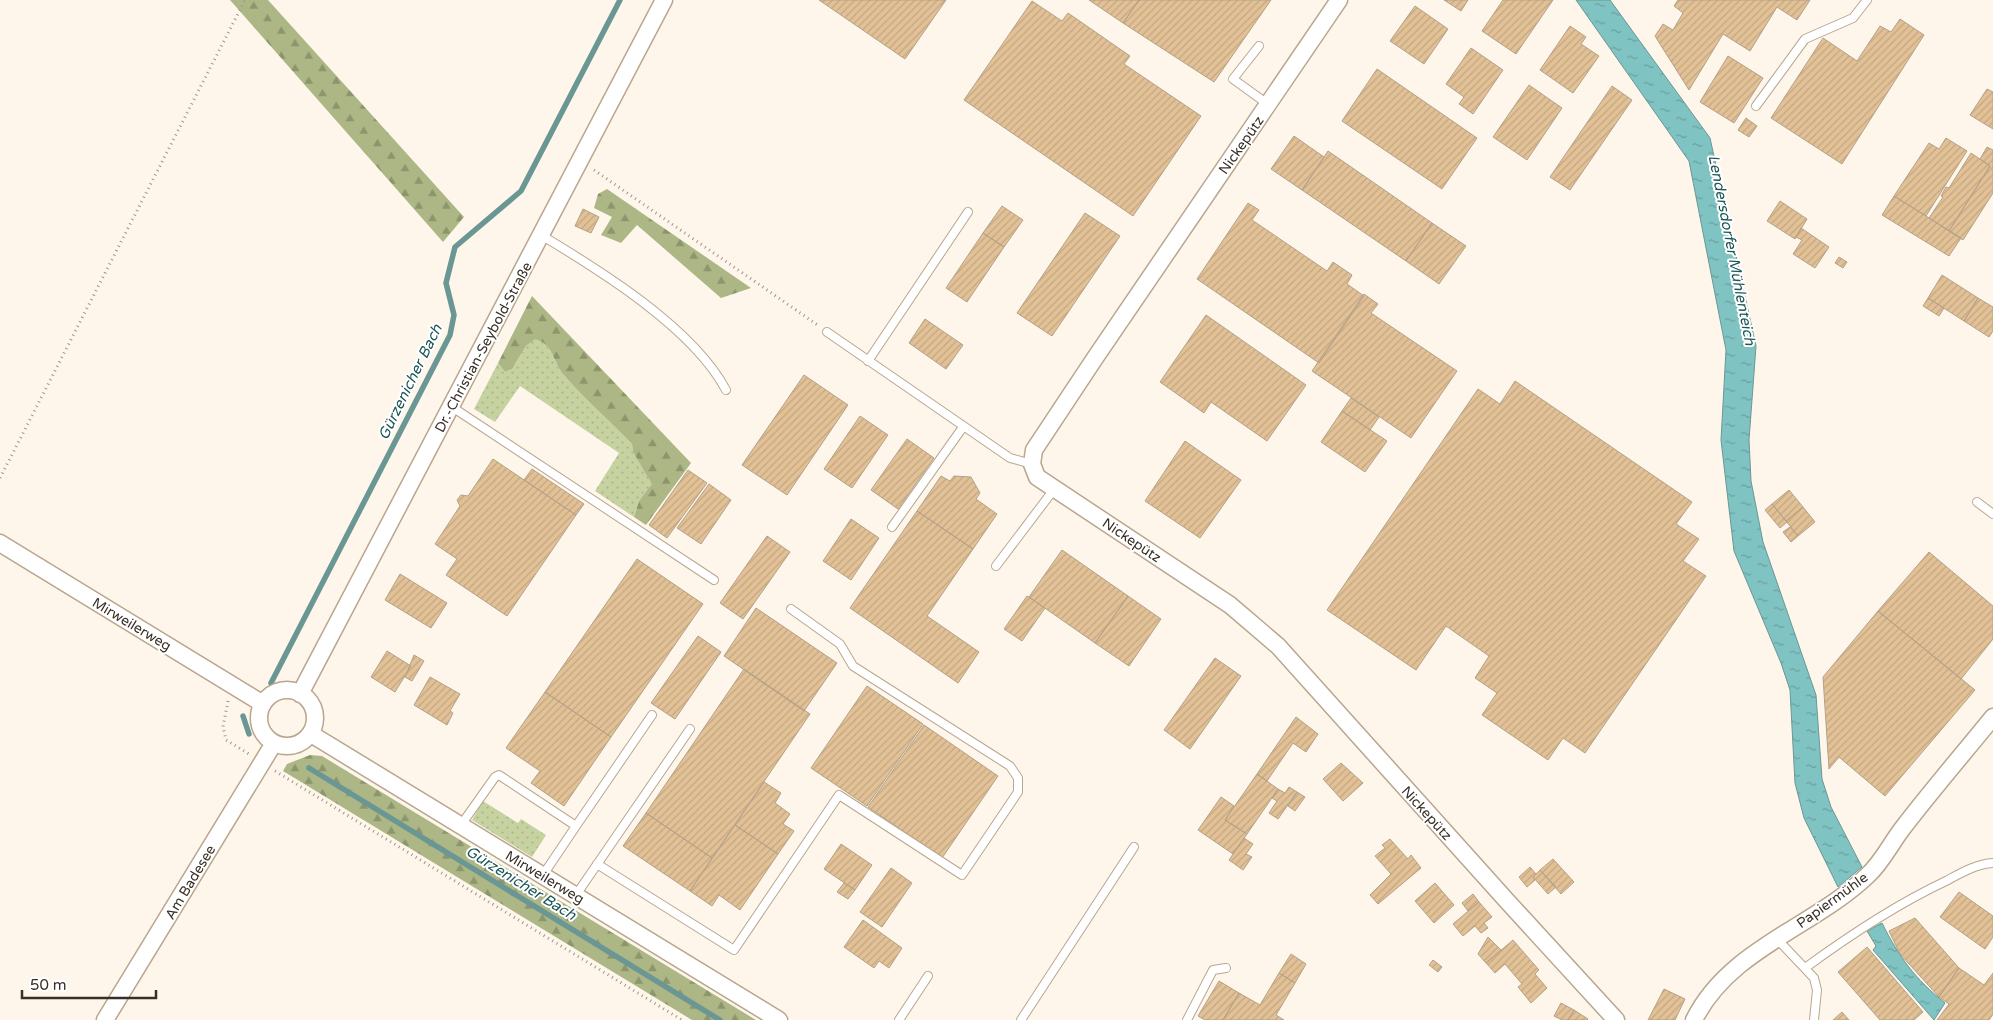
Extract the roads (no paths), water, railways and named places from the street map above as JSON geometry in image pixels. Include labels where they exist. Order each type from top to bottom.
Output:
[{"type":"street","name":"Dr.-Christian-Seybold-Straße","points":[[300,694],[664,0]]},
{"type":"street","name":"Nickepütz","points":[[1339,0],[1034,450],[1032,464],[1037,477],[1230,606],[1278,646],[1506,901],[1616,1020]]},
{"type":"street","name":"Mirweilerweg","points":[[0,544],[263,704]]},
{"type":"street","points":[[290,691],[300,694],[309,701],[314,711],[315,723],[311,734],[303,741],[294,745],[284,746],[274,743],[265,736],[260,726],[259,715],[263,704],[270,696],[280,692],[290,691]]},
{"type":"street","name":"Papiermühle","points":[[1694,1020],[1699,1009],[1733,971],[1777,938],[1843,895],[1868,875],[1901,830],[1993,717]]},
{"type":"street","name":"Mirweilerweg","points":[[311,734],[779,1020]]},
{"type":"street","name":"Am Badesee","points":[[105,1020],[274,743]]},
{"type":"lane","points":[[1756,106],[1805,39],[1853,18],[1867,0]]},
{"type":"lane","points":[[1259,46],[1233,80],[1269,105]]},
{"type":"lane","points":[[868,361],[968,212]]},
{"type":"lane","points":[[541,235],[586,262],[672,327],[702,354],[716,370],[726,390]]},
{"type":"lane","points":[[827,332],[1010,458],[1032,464]]},
{"type":"lane","points":[[452,407],[714,580]]},
{"type":"lane","points":[[892,527],[964,427]]},
{"type":"lane","points":[[996,566],[1055,488]]},
{"type":"lane","points":[[1976,502],[1993,514]]},
{"type":"lane","points":[[597,864],[734,950],[839,795],[962,875],[1018,792],[1018,778],[1010,766],[853,666],[840,644],[791,609]]},
{"type":"lane","points":[[542,875],[652,715]]},
{"type":"lane","points":[[576,895],[690,729]]},
{"type":"lane","points":[[461,825],[495,776],[499,775],[576,826]]},
{"type":"lane","points":[[1021,1020],[1134,847]]},
{"type":"lane","points":[[1805,968],[1857,930],[1902,902],[1979,865],[1993,863]]},
{"type":"lane","points":[[1777,938],[1814,978],[1817,990],[1814,1020]]},
{"type":"lane","points":[[1187,1020],[1213,970],[1226,968]]},
{"type":"lane","points":[[899,1020],[928,976]]},
{"type":"water","name":"Lendersdorfer Mühlenteich","points":[[1576,0],[1610,0],[1710,138],[1756,346],[1749,440],[1751,481],[1763,542],[1816,695],[1822,779],[1831,807],[1862,867],[1838,887],[1804,818],[1795,783],[1790,690],[1781,663],[1734,551],[1721,440],[1726,350],[1689,161]]},
{"type":"water","points":[[1882,923],[1916,976],[1945,1003],[1934,1020],[1873,950],[1876,946],[1867,931]]},
{"type":"waterway","name":"Gürzenicher Bach","points":[[271,683],[450,335],[454,315],[446,283],[455,247],[521,191],[620,0]]},
{"type":"waterway","name":"Gürzenicher Bach","points":[[243,716],[249,734]]},
{"type":"waterway","name":"Gürzenicher Bach","points":[[309,768],[720,1020]]}]
